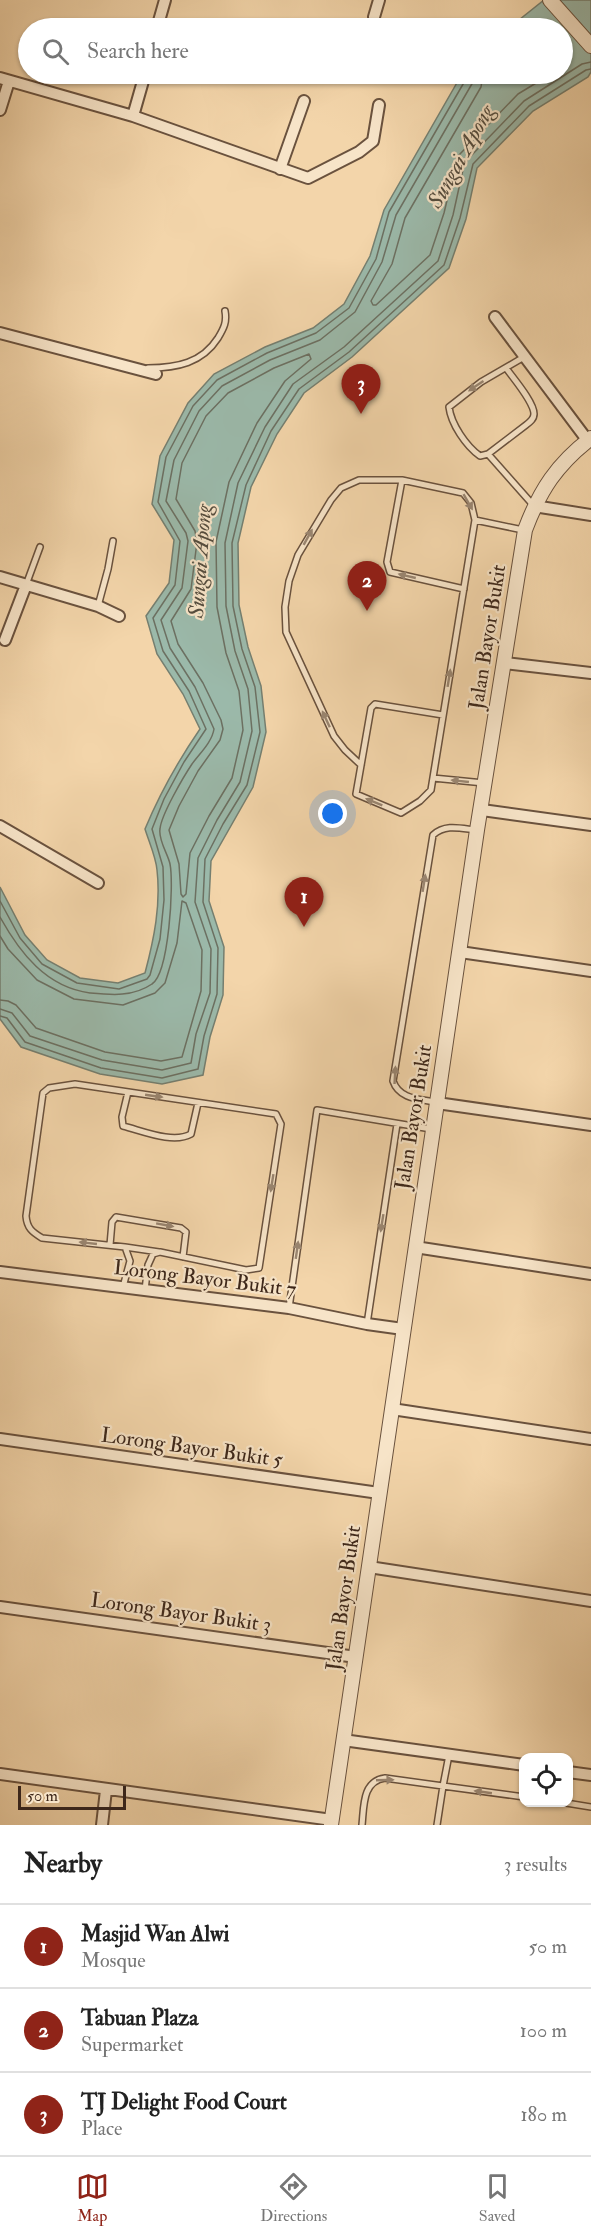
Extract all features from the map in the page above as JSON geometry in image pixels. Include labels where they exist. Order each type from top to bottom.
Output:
[{"type":"street","points":[[160,18],[165,0]]},
{"type":"street","points":[[374,17],[379,0]]},
{"type":"street","points":[[550,0],[566,18]]},
{"type":"street","points":[[573,26],[591,46]]},
{"type":"street","points":[[0,110],[4,79]]},
{"type":"street","points":[[21,84],[133,116],[308,178],[359,152],[373,141],[378,105]]},
{"type":"street","points":[[133,116],[142,84]]},
{"type":"street","points":[[280,169],[304,101]]},
{"type":"street","points":[[495,317],[589,440]]},
{"type":"street","points":[[0,333],[156,374]]},
{"type":"street","name":"Jalan Bayor Bukit","points":[[332,1822],[477,830],[525,530],[534,506],[550,478],[589,440]]},
{"type":"street","points":[[534,506],[591,515]]},
{"type":"street","points":[[0,577],[98,606],[119,616]]},
{"type":"street","points":[[5,640],[26,585]]},
{"type":"street","points":[[505,663],[591,673]]},
{"type":"street","points":[[482,810],[591,825]]},
{"type":"street","points":[[0,826],[98,883]]},
{"type":"street","points":[[460,952],[591,971]]},
{"type":"street","points":[[437,1103],[591,1125]]},
{"type":"street","points":[[415,1248],[591,1274]]},
{"type":"street","name":"Lorong Bayor Bukit 7","points":[[0,1272],[289,1308],[404,1329]]},
{"type":"street","points":[[392,1409],[591,1439]]},
{"type":"street","name":"Lorong Bayor Bukit 5","points":[[0,1439],[379,1493]]},
{"type":"street","points":[[369,1567],[591,1601]]},
{"type":"street","name":"Lorong Bayor Bukit 3","points":[[0,1607],[356,1657]]},
{"type":"street","points":[[343,1740],[519,1764]]},
{"type":"street","points":[[573,1773],[591,1775]]},
{"type":"street","points":[[0,1774],[332,1822]]},
{"type":"street","points":[[102,1825],[106,1790]]},
{"type":"lane","points":[[142,369],[170,368],[198,358],[213,345],[221,333],[226,322],[225,311]]},
{"type":"lane","points":[[506,368],[531,404],[534,414],[532,420],[488,454],[480,456],[474,452],[460,433],[449,407],[481,382],[524,357]]},
{"type":"lane","points":[[488,454],[534,506]]},
{"type":"lane","points":[[361,765],[334,736],[286,632],[285,608],[289,581],[298,555],[315,524],[341,488],[359,480],[402,480],[463,493],[471,503],[475,520],[431,790],[420,801],[401,813],[356,794],[371,708],[375,704],[443,715]]},
{"type":"lane","points":[[402,480],[387,562],[390,572],[464,589]]},
{"type":"lane","points":[[475,520],[525,530]]},
{"type":"lane","points":[[98,606],[113,541]]},
{"type":"lane","points":[[26,585],[40,548]]},
{"type":"lane","points":[[433,778],[486,784]]},
{"type":"lane","points":[[437,1103],[401,1094],[395,1089],[393,1081],[433,835],[440,829],[449,827],[477,830]]},
{"type":"lane","points":[[75,1084],[128,1092],[276,1114],[281,1124],[259,1268],[246,1270],[160,1252],[42,1238],[32,1232],[27,1224],[26,1216],[44,1093],[49,1088],[75,1084]]},
{"type":"lane","points":[[128,1092],[122,1117],[123,1126],[172,1138],[191,1134],[198,1102]]},
{"type":"lane","points":[[289,1308],[316,1110],[433,1129]]},
{"type":"lane","points":[[367,1324],[397,1124]]},
{"type":"lane","points":[[111,1245],[112,1222],[116,1216],[182,1228],[186,1232],[183,1257]]},
{"type":"lane","points":[[123,1287],[130,1261],[125,1247]]},
{"type":"lane","points":[[146,1290],[148,1265],[153,1254],[160,1252]]},
{"type":"lane","points":[[437,1825],[449,1755]]},
{"type":"lane","points":[[362,1825],[367,1790],[377,1779],[385,1778],[519,1796]]},
{"type":"lane","points":[[573,1805],[591,1807]]},
{"type":"water","name":"Sungai Apong","points":[[544,0],[591,0],[591,72],[588,77],[533,111],[477,168],[466,219],[449,268],[352,357],[304,393],[277,434],[251,487],[238,543],[239,605],[248,647],[261,686],[266,732],[253,787],[211,861],[209,901],[224,947],[223,995],[210,1037],[203,1075],[162,1084],[100,1074],[21,1047],[0,1019],[0,887],[25,935],[47,960],[80,978],[118,983],[145,973],[154,935],[158,896],[157,870],[145,829],[170,777],[200,729],[183,694],[157,654],[146,616],[169,583],[174,540],[152,504],[160,456],[188,403],[214,374],[265,347],[313,328],[344,304],[370,256],[384,210],[456,84],[573,84],[573,18],[522,18]]},
{"type":"place","name":"TJ Delight Food Court","points":[[361,414]]},
{"type":"place","name":"Tabuan Plaza","points":[[367,611]]},
{"type":"place","name":"Masjid Wan Alwi","points":[[304,927]]}]
